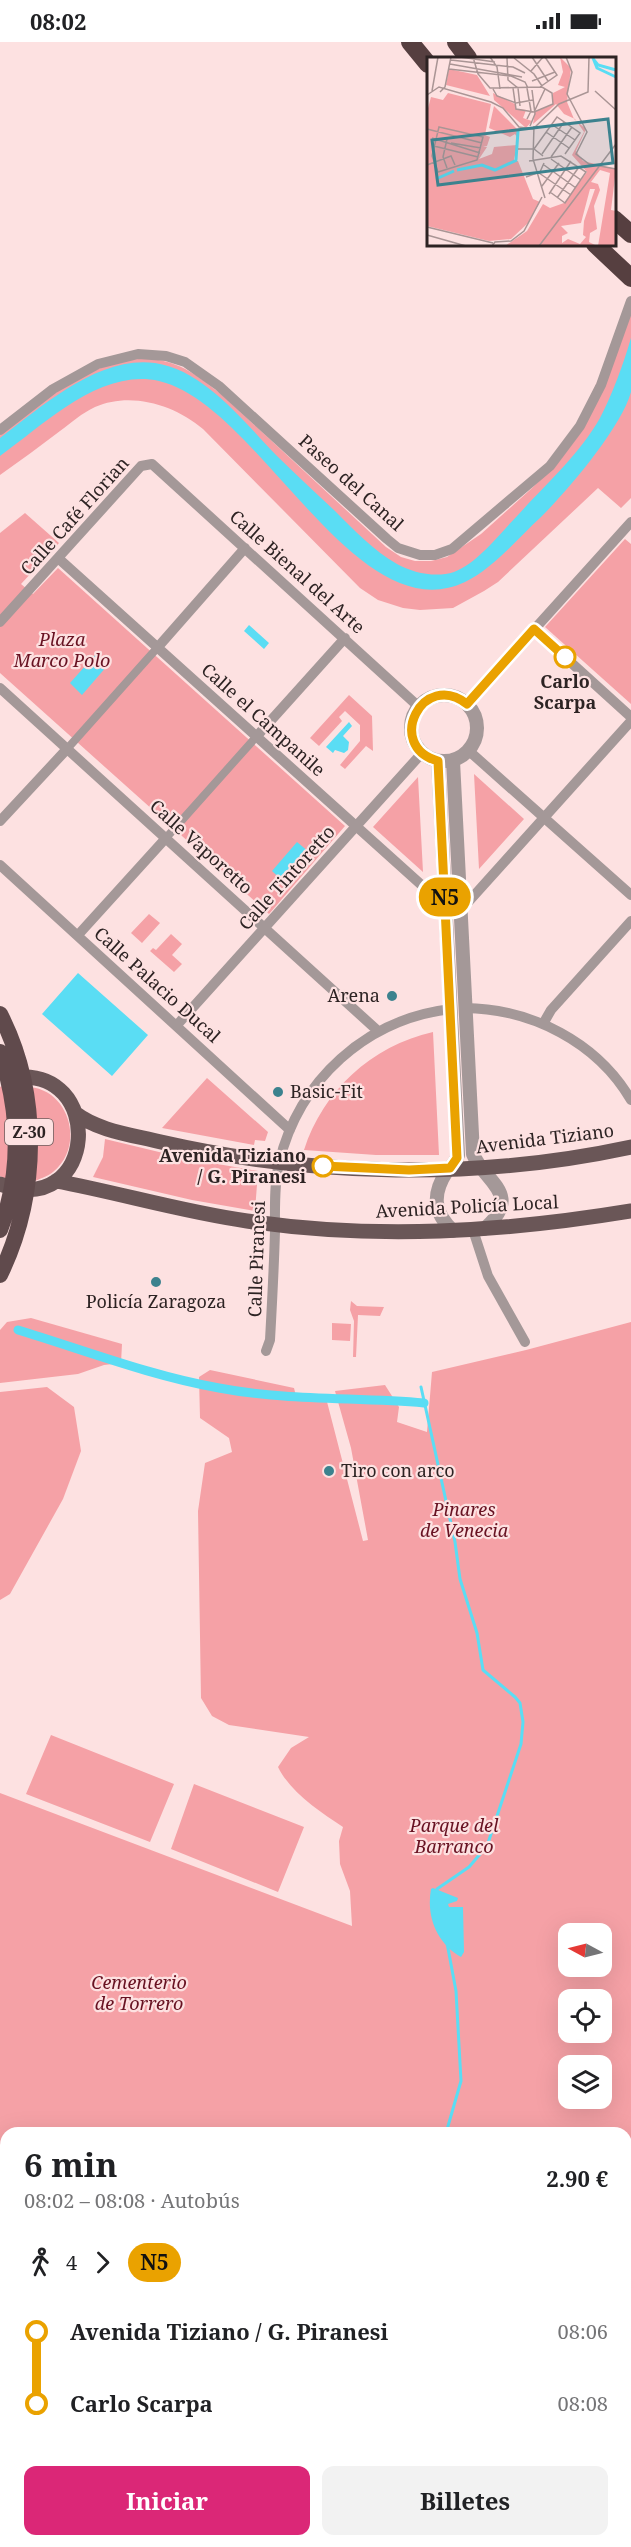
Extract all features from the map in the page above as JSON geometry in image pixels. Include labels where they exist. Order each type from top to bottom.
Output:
[{"type":"highway","points":[[410,42],[427,62]]},
{"type":"highway","points":[[418,42],[428,57]]},
{"type":"highway","points":[[456,42],[467,57]]},
{"type":"highway","points":[[465,42],[476,57]]},
{"type":"highway","points":[[616,220],[631,234]]},
{"type":"highway","points":[[597,246],[627,274]]},
{"type":"highway","name":"Z-30","points":[[0,1014],[12,1042],[10,1078]]},
{"type":"highway","name":"Z-30","points":[[0,1052],[10,1078],[28,1106],[30,1142],[2,1216]]},
{"type":"highway","name":"Z-30","points":[[0,1275],[19,1227],[13,1186]]},
{"type":"main road","name":"Z-30","points":[[10,1078],[41,1078],[49,1082],[60,1090],[75,1113],[80,1130],[77,1154],[69,1169],[56,1181]]},
{"type":"main road","name":"Avenida Tiziano","points":[[75,1113],[88,1122],[144,1138],[228,1155],[279,1162],[385,1169],[483,1167],[579,1157],[631,1147]]},
{"type":"main road","points":[[13,1186],[42,1187],[56,1181]]},
{"type":"main road","name":"Avenida Policía Local","points":[[56,1181],[178,1209],[275,1224],[373,1233],[478,1230],[631,1211]]},
{"type":"street","name":"Paseo del Canal","points":[[0,430],[53,389],[98,364],[138,354],[166,356],[185,362],[219,386],[392,543],[409,552],[435,555],[459,545],[550,466],[568,444],[601,386],[631,301]]},
{"type":"street","name":"Calle Bienal del Arte","points":[[152,464],[419,706]]},
{"type":"street","name":"Calle Café Florian","points":[[0,622],[141,466],[152,464]]},
{"type":"street","points":[[467,704],[534,629],[629,530]]},
{"type":"street","points":[[0,821],[245,548]]},
{"type":"street","name":"Calle el Campanile","points":[[58,558],[158,646],[355,828],[446,907]]},
{"type":"street","points":[[460,910],[631,719],[534,629]]},
{"type":"street","points":[[78,935],[345,638]]},
{"type":"street","name":"Calle Vaporetto","points":[[0,688],[378,1031]]},
{"type":"street","points":[[445,695],[458,698],[467,704],[476,716],[478,731],[469,751],[453,761],[438,761],[422,753],[414,742],[411,730],[413,718],[419,706],[432,697],[445,695]]},
{"type":"street","points":[[469,751],[631,896]]},
{"type":"street","name":"Calle Tintoretto","points":[[177,1025],[422,753]]},
{"type":"street","points":[[438,761],[458,1155],[437,1188],[435,1204],[441,1219],[453,1231]]},
{"type":"street","points":[[453,761],[473,1154],[497,1185],[501,1200],[497,1215],[478,1230],[488,1276],[525,1342]]},
{"type":"street","name":"Calle Palacio Ducal","points":[[0,866],[290,1130]]},
{"type":"street","points":[[543,1024],[551,1010],[631,921]]},
{"type":"street","points":[[465,1008],[503,1012],[543,1024],[567,1036],[595,1056],[614,1076],[631,1100]]},
{"type":"street","name":"Calle Piranesi","points":[[266,1351],[270,1340],[279,1162],[290,1130],[305,1099],[327,1071],[350,1049],[378,1031],[418,1015],[451,1009]]},
{"type":"green space","points":[[631,310],[631,498],[621,508],[598,488],[498,582],[453,608],[420,610],[403,608],[378,600],[360,588],[203,429],[166,407],[123,400],[95,407],[0,475],[0,435],[39,405],[83,376],[106,366],[130,360],[155,359],[185,369],[221,394],[386,547],[401,557],[415,561],[431,561],[447,557],[481,534],[561,459]]},
{"type":"green space","name":"Plaza Marco Polo","points":[[25,513],[59,543],[21,584],[33,594],[58,568],[345,826],[269,914],[0,673],[0,533]]},
{"type":"green space","points":[[625,539],[631,544],[631,704],[545,627]]},
{"type":"green space","points":[[349,695],[372,716],[373,751],[366,746],[345,769],[340,765],[360,741],[360,725],[345,711],[339,717],[342,721],[319,746],[310,738]]},
{"type":"green space","points":[[474,774],[524,819],[479,869]]},
{"type":"green space","points":[[418,777],[423,872],[373,827]]},
{"type":"green space","points":[[149,914],[160,923],[142,943],[131,933]]},
{"type":"green space","points":[[171,934],[182,944],[172,955],[182,964],[174,972],[150,951],[153,948],[156,950]]},
{"type":"green space","points":[[433,1032],[439,1155],[376,1155],[304,1150],[323,1109],[352,1074],[389,1048]]},
{"type":"green space","points":[[207,1078],[268,1132],[265,1141],[255,1140],[254,1145],[162,1128]]},
{"type":"green space","points":[[4,1085],[10,1132],[7,1180],[0,1176],[0,1087]]},
{"type":"green space","points":[[30,1087],[44,1091],[55,1098],[68,1121],[70,1135],[69,1148],[63,1161],[51,1174],[32,1182]]},
{"type":"green space","points":[[105,1139],[184,1158],[258,1171],[255,1211],[192,1200],[93,1177],[103,1157]]},
{"type":"green space","points":[[351,1301],[357,1306],[384,1307],[380,1316],[358,1315],[356,1357],[353,1357],[354,1321],[350,1310]]},
{"type":"green space","points":[[31,1318],[122,1344],[121,1363],[104,1365],[78,1374],[0,1383],[0,1330],[7,1322]]},
{"type":"green space","points":[[631,1322],[631,2127],[0,2127],[0,1793],[352,1926],[350,1891],[340,1864],[339,1841],[343,1827],[298,1793],[278,1767],[291,1748],[309,1737],[229,1725],[212,1716],[201,1698],[198,1511],[205,1463],[232,1452],[229,1438],[200,1418],[199,1377],[210,1370],[294,1388],[297,1400],[325,1394],[363,1541],[368,1540],[351,1448],[335,1391],[385,1385],[399,1407],[397,1422],[427,1432],[432,1372]]},
{"type":"green space","points":[[332,1323],[351,1324],[350,1341],[332,1340]]},
{"type":"green space","points":[[47,1387],[74,1407],[81,1451],[63,1499],[10,1594],[0,1600],[0,1392]]},
{"type":"green space","points":[[51,1735],[174,1784],[150,1842],[26,1794]]},
{"type":"green space","points":[[194,1784],[304,1827],[278,1892],[171,1849]]},
{"type":"water","points":[[631,338],[631,392],[617,423],[579,475],[541,517],[496,561],[465,582],[424,589],[385,576],[346,547],[308,510],[234,429],[196,398],[159,381],[137,379],[116,383],[95,391],[55,415],[0,456],[0,438],[72,386],[113,367],[134,363],[155,363],[190,376],[222,399],[283,462],[380,553],[410,570],[425,574],[447,574],[472,562],[480,555],[562,469],[592,432],[609,399]]},
{"type":"water","points":[[249,625],[269,643],[264,649],[244,631]]},
{"type":"water","points":[[95,655],[107,666],[82,695],[70,683]]},
{"type":"water","points":[[349,722],[352,726],[343,736],[349,742],[348,750],[344,753],[335,750],[333,753],[326,747]]},
{"type":"water","points":[[297,842],[309,852],[284,882],[272,871]]},
{"type":"water","points":[[78,973],[148,1035],[112,1076],[42,1014]]},
{"type":"water","points":[[431,1889],[458,1898],[457,1901],[448,1904],[449,1907],[463,1907],[464,1952],[461,1957],[445,1944],[435,1928],[430,1909]]},
{"type":"waterway","points":[[18,1330],[143,1370],[219,1388],[296,1397],[424,1403]]},
{"type":"waterway","points":[[421,1387],[455,1542],[460,1579],[477,1633],[483,1670],[520,1703],[523,1722],[521,1744],[487,1846],[469,1867],[437,1889],[437,1893]]},
{"type":"waterway","points":[[447,1943],[456,1991],[461,2081],[448,2127]]},
{"type":"bus line","name":"N5","points":[[323,1166],[427,1170],[450,1168],[457,1158],[458,1141],[438,761],[427,757],[417,748],[411,730],[413,718],[419,706],[432,697],[452,696],[467,704],[534,629],[565,657]]},
{"type":"place","name":"Carlo Scarpa","points":[[565,657]]},
{"type":"place","name":"Arena","points":[[392,996]]},
{"type":"place","name":"Basic-Fit","points":[[278,1092]]},
{"type":"place","name":"Avenida Tiziano / G. Piranesi","points":[[323,1166]]},
{"type":"place","name":"Policía Zaragoza","points":[[156,1282]]},
{"type":"place","name":"Tiro con arco","points":[[329,1471]]},
{"type":"park label","name":"Pinares de Venecia","points":[[464,1520]]},
{"type":"park label","name":"Parque del Barranco","points":[[454,1836]]},
{"type":"park label","name":"Cementerio de Torrero","points":[[139,1993]]}]
